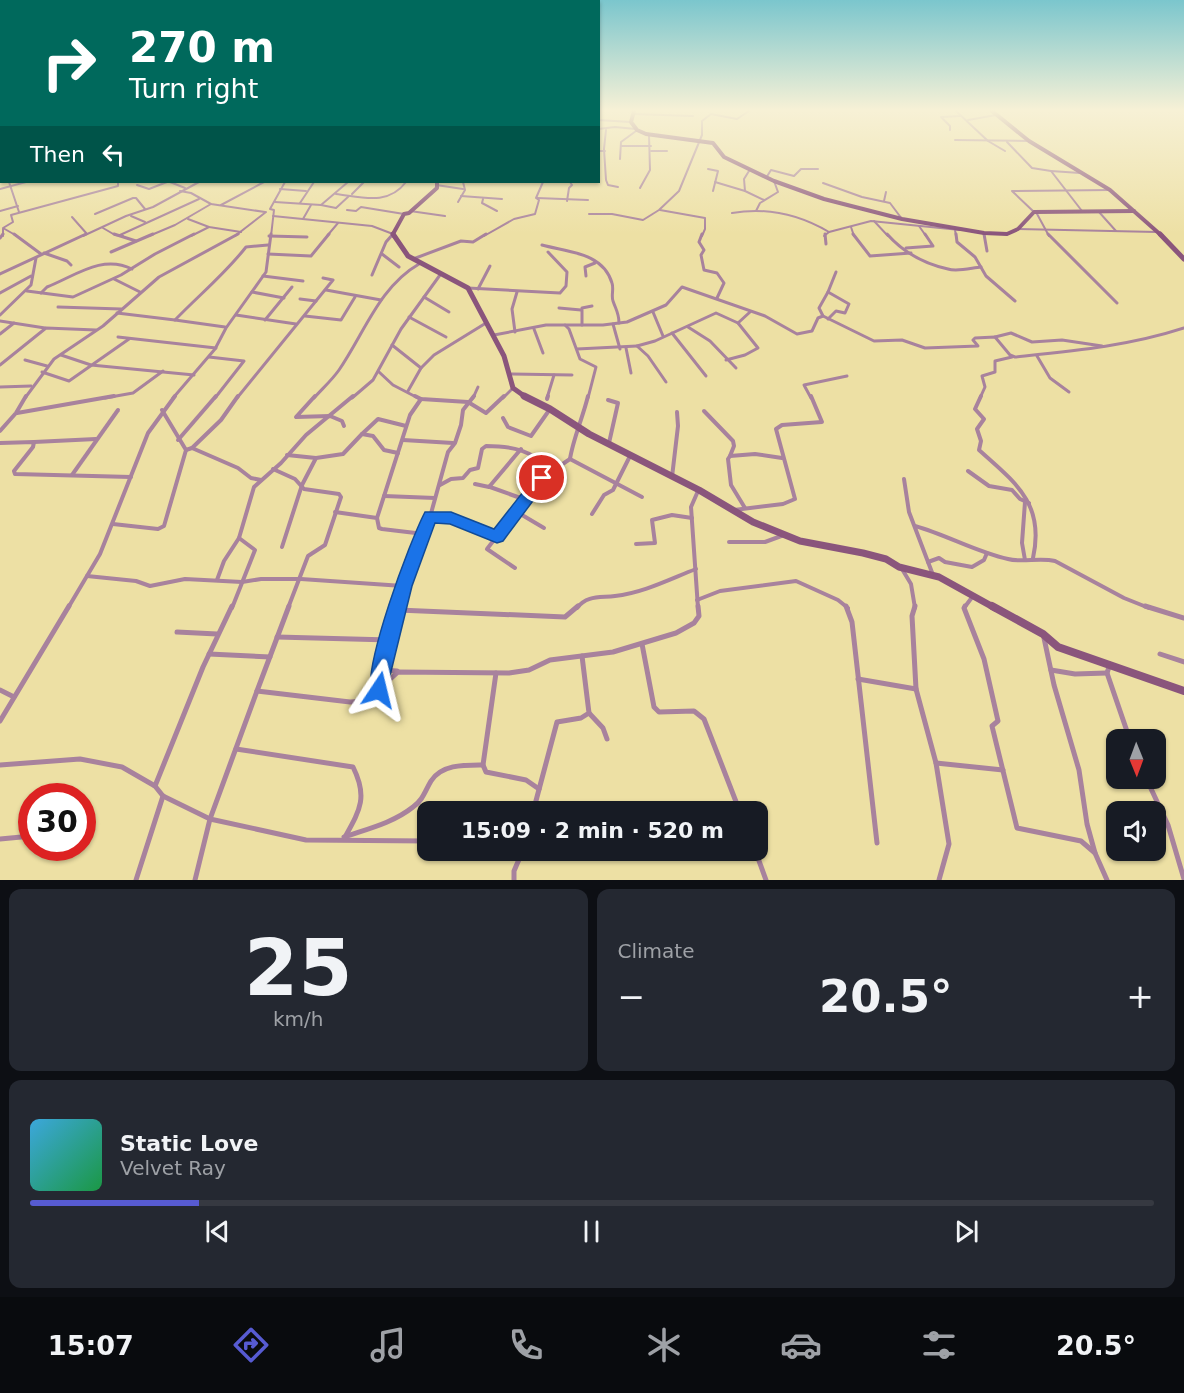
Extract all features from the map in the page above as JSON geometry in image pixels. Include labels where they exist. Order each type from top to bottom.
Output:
[{"type":"street","points":[[605,152],[604,171],[607,183],[618,187]]},
{"type":"street","points":[[620,159],[621,152]]},
{"type":"street","points":[[640,188],[648,180],[651,152]]},
{"type":"street","points":[[589,213],[612,214],[643,220],[659,210],[679,191],[694,152]]},
{"type":"street","points":[[720,152],[724,157],[749,171],[824,199],[902,219],[976,232]]},
{"type":"street","points":[[1016,152],[1031,168],[1084,173]]},
{"type":"street","points":[[1048,152],[1110,190],[1158,232],[1184,259]]},
{"type":"street","points":[[766,178],[774,166]]},
{"type":"street","points":[[771,170],[795,176],[801,169],[818,168]]},
{"type":"street","points":[[708,169],[718,171],[713,191]]},
{"type":"street","points":[[745,191],[744,179],[749,171]]},
{"type":"street","points":[[1051,171],[1082,211]]},
{"type":"street","points":[[756,211],[764,200],[778,192],[774,181]]},
{"type":"street","points":[[715,182],[745,191],[764,200]]},
{"type":"street","points":[[10,183],[19,212]]},
{"type":"street","points":[[0,189],[22,183]]},
{"type":"street","points":[[3,228],[13,222],[11,215],[118,186],[118,183]]},
{"type":"street","points":[[137,185],[149,189],[166,183]]},
{"type":"street","points":[[172,183],[185,188]]},
{"type":"street","points":[[0,274],[145,209],[197,183]]},
{"type":"street","points":[[221,206],[262,183]]},
{"type":"street","points":[[0,431],[16,413],[47,366],[97,330],[140,292],[166,273],[241,232],[270,209],[284,183]]},
{"type":"street","points":[[300,203],[313,183]]},
{"type":"street","points":[[321,205],[347,183]]},
{"type":"street","points":[[275,202],[336,208],[363,183]]},
{"type":"street","points":[[335,194],[369,199],[390,198],[400,192],[405,183]]},
{"type":"street","points":[[372,274],[386,242],[407,212],[437,188],[436,183],[463,189]]},
{"type":"street","points":[[458,202],[465,190],[463,183]]},
{"type":"street","points":[[536,198],[543,183]]},
{"type":"street","points":[[567,201],[571,183]]},
{"type":"street","points":[[823,183],[844,192],[890,203],[902,219]]},
{"type":"street","points":[[280,189],[306,191]]},
{"type":"street","points":[[1110,190],[1012,191],[1035,212],[1043,228],[1117,303]]},
{"type":"street","points":[[179,191],[191,193],[212,204],[266,212]]},
{"type":"street","points":[[884,201],[886,192]]},
{"type":"street","points":[[461,196],[502,199]]},
{"type":"street","points":[[95,214],[133,198],[136,198],[145,209]]},
{"type":"street","points":[[484,198],[482,203],[497,211]]},
{"type":"street","points":[[536,198],[567,201],[588,200]]},
{"type":"street","points":[[344,426],[342,421],[329,415],[296,417],[338,371],[381,300],[416,262],[461,241],[477,240],[518,218],[535,214],[539,200],[536,198]]},
{"type":"street","points":[[102,228],[115,236],[200,199]]},
{"type":"street","points":[[111,252],[187,218],[212,204]]},
{"type":"street","points":[[303,219],[311,205]]},
{"type":"street","points":[[0,211],[18,206]]},
{"type":"street","points":[[347,210],[356,211],[361,207],[445,216]]},
{"type":"street","points":[[0,721],[87,576],[113,524],[146,434],[162,410],[216,348],[225,327],[264,276],[274,210],[270,209]]},
{"type":"street","points":[[659,210],[705,218],[705,229],[699,242],[704,250],[701,255],[704,270],[717,273],[724,283],[717,298]]},
{"type":"street","points":[[732,213],[756,211],[789,215],[818,224],[829,232]]},
{"type":"street","points":[[826,244],[824,235],[829,232],[866,221],[1007,234],[1018,229],[1035,212],[1134,211]]},
{"type":"street","points":[[1099,212],[1117,232]]},
{"type":"street","points":[[126,216],[133,216],[146,223]]},
{"type":"street","points":[[273,216],[372,226],[393,234],[402,251],[416,262],[468,288],[555,294],[564,289],[567,272],[548,252]]},
{"type":"street","points":[[72,217],[87,234]]},
{"type":"street","points":[[187,218],[209,226],[241,232]]},
{"type":"street","points":[[873,221],[890,238],[923,263],[935,264],[950,270],[981,267]]},
{"type":"street","points":[[268,254],[311,256],[338,222]]},
{"type":"street","points":[[27,291],[73,297],[113,279],[209,226]]},
{"type":"street","points":[[905,248],[933,246],[919,226]]},
{"type":"street","points":[[851,227],[852,233],[870,256],[911,253]]},
{"type":"street","points":[[0,238],[3,237],[3,228]]},
{"type":"street","points":[[3,228],[26,241],[42,254],[67,261],[71,265]]},
{"type":"street","points":[[1018,229],[1158,232]]},
{"type":"street","points":[[955,230],[957,242],[975,257],[986,276],[1015,301]]},
{"type":"street","points":[[984,233],[987,251]]},
{"type":"street","points":[[120,234],[137,241]]},
{"type":"street","points":[[269,236],[307,237]]},
{"type":"street","points":[[175,320],[207,286],[226,272],[246,247],[268,245]]},
{"type":"street","points":[[542,245],[581,254],[613,279],[616,293],[612,300],[619,311],[619,323]]},
{"type":"street","points":[[382,254],[399,267]]},
{"type":"street","points":[[0,315],[27,291],[32,283],[31,276],[36,257]]},
{"type":"street","points":[[41,293],[45,288],[105,262],[122,263],[132,268]]},
{"type":"street","points":[[586,276],[585,267],[595,263]]},
{"type":"street","points":[[478,289],[490,266]]},
{"type":"street","points":[[825,318],[819,308],[836,272]]},
{"type":"street","points":[[217,580],[224,561],[239,538],[254,487],[329,415],[365,389],[379,372],[392,345],[440,275]]},
{"type":"street","points":[[0,293],[31,276]]},
{"type":"street","points":[[264,276],[303,281]]},
{"type":"street","points":[[186,450],[192,448],[221,420],[252,377],[264,366],[333,280],[323,278]]},
{"type":"street","points":[[113,279],[140,292]]},
{"type":"street","points":[[265,320],[292,286]]},
{"type":"street","points":[[494,335],[564,325],[619,323],[653,312],[666,305],[682,287],[765,316],[797,334],[812,331],[819,318],[825,318],[874,341],[902,340],[925,348],[978,346],[973,340],[1011,333],[1032,342],[1062,340],[1105,347]]},
{"type":"street","points":[[379,372],[393,385],[421,399],[468,402],[486,413],[499,404],[513,388],[512,374],[504,351],[468,288]]},
{"type":"street","points":[[326,290],[381,300]]},
{"type":"street","points":[[252,292],[284,298]]},
{"type":"street","points":[[515,332],[512,309],[517,292]]},
{"type":"street","points":[[825,318],[836,311],[845,313],[849,304],[828,292]]},
{"type":"street","points":[[304,316],[341,320],[355,297]]},
{"type":"street","points":[[423,297],[449,312]]},
{"type":"street","points":[[300,299],[316,301]]},
{"type":"street","points":[[58,307],[97,306],[122,309]]},
{"type":"street","points":[[559,308],[581,310],[585,306],[592,306]]},
{"type":"street","points":[[581,310],[582,326]]},
{"type":"street","points":[[653,312],[663,336]]},
{"type":"street","points":[[738,323],[750,312]]},
{"type":"street","points":[[117,313],[225,327]]},
{"type":"street","points":[[577,349],[620,349],[637,346],[717,313],[738,323],[758,348],[745,355],[726,360]]},
{"type":"street","points":[[236,315],[296,324]]},
{"type":"street","points":[[409,318],[447,337]]},
{"type":"street","points":[[0,321],[46,328],[97,330]]},
{"type":"street","points":[[0,334],[15,323]]},
{"type":"street","points":[[408,391],[421,368],[434,355],[486,323]]},
{"type":"street","points":[[613,324],[620,349]]},
{"type":"street","points":[[564,325],[569,329],[580,359],[596,367],[572,445],[570,459]]},
{"type":"street","points":[[687,326],[710,341],[736,368]]},
{"type":"street","points":[[0,366],[46,328]]},
{"type":"street","points":[[1033,558],[1036,548],[1035,523],[1027,503],[1007,474],[979,448],[981,441],[977,427],[984,418],[975,409],[985,387],[982,376],[995,372],[996,361],[1012,357],[1105,347],[1151,339],[1184,328]]},
{"type":"street","points":[[534,329],[543,352]]},
{"type":"street","points":[[672,333],[706,376]]},
{"type":"street","points":[[118,337],[216,348]]},
{"type":"street","points":[[995,337],[1012,357]]},
{"type":"street","points":[[42,372],[66,381],[129,339]]},
{"type":"street","points":[[392,345],[421,368]]},
{"type":"street","points":[[637,346],[648,356],[666,382]]},
{"type":"street","points":[[626,348],[631,373]]},
{"type":"street","points":[[60,355],[91,365],[194,375]]},
{"type":"street","points":[[1038,355],[1050,378],[1069,392]]},
{"type":"street","points":[[178,440],[244,361],[209,357]]},
{"type":"street","points":[[25,360],[47,366]]},
{"type":"street","points":[[16,413],[114,396],[127,396],[163,371]]},
{"type":"street","points":[[512,374],[573,375]]},
{"type":"street","points":[[547,399],[554,375]]},
{"type":"street","points":[[733,510],[783,504],[795,499],[782,458],[776,432],[778,427],[822,422],[804,385],[847,376]]},
{"type":"street","points":[[0,387],[32,386]]},
{"type":"street","points":[[379,690],[381,670],[403,586],[430,517],[450,446],[455,443],[462,425],[463,410],[477,394],[478,387]]},
{"type":"street","points":[[513,388],[630,456],[699,490],[753,522],[813,544],[874,555],[906,572],[905,578],[911,584],[915,609],[912,616],[916,688],[936,763],[949,844],[939,880]]},
{"type":"street","points":[[421,399],[410,415],[377,518],[379,528],[382,530],[424,534]]},
{"type":"street","points":[[608,400],[618,403],[609,444]]},
{"type":"street","points":[[503,418],[508,427],[531,436],[550,409]]},
{"type":"street","points":[[72,476],[118,410]]},
{"type":"street","points":[[162,410],[186,450]]},
{"type":"street","points":[[704,411],[733,441],[728,459],[731,485],[745,508]]},
{"type":"street","points":[[672,478],[678,426],[677,412]]},
{"type":"street","points":[[287,454],[316,458],[343,454],[378,419],[406,426]]},
{"type":"street","points":[[0,424],[6,424]]},
{"type":"street","points":[[362,434],[374,436],[384,450],[398,453]]},
{"type":"street","points":[[0,443],[96,439]]},
{"type":"street","points":[[403,440],[455,443]]},
{"type":"street","points":[[34,442],[33,447],[14,471],[15,474],[130,477]]},
{"type":"street","points":[[439,485],[451,479],[463,478],[470,470],[478,468],[484,447],[521,449],[540,459],[550,471]]},
{"type":"street","points":[[192,448],[238,468],[247,476],[261,480]]},
{"type":"street","points":[[489,487],[521,449]]},
{"type":"street","points":[[113,524],[158,529],[164,526],[186,450]]},
{"type":"street","points":[[730,456],[756,454],[782,458]]},
{"type":"street","points":[[592,514],[604,495],[613,490],[630,456]]},
{"type":"street","points":[[282,547],[302,484],[316,458]]},
{"type":"street","points":[[515,568],[488,551],[550,471],[570,459]]},
{"type":"street","points":[[570,459],[642,497]]},
{"type":"street","points":[[195,880],[210,819],[257,691],[311,552],[325,545],[340,495],[304,489],[302,484],[272,469]]},
{"type":"street","points":[[968,471],[989,486],[1012,490],[1027,503]]},
{"type":"street","points":[[904,479],[903,486],[915,526],[933,575]]},
{"type":"street","points":[[474,484],[526,500]]},
{"type":"street","points":[[381,670],[496,673],[529,670],[550,660],[613,652],[642,644],[676,633],[694,623],[699,615],[693,518],[690,509],[692,498],[699,490]]},
{"type":"street","points":[[384,496],[435,498]]},
{"type":"street","points":[[1025,560],[1022,543],[1027,503]]},
{"type":"street","points":[[335,512],[377,518]]},
{"type":"street","points":[[517,512],[544,528]]},
{"type":"street","points":[[636,544],[655,543],[652,520],[659,516],[674,515],[693,518]]},
{"type":"street","points":[[430,517],[451,518],[497,537]]},
{"type":"street","points":[[915,526],[933,531],[962,545],[1011,560],[1033,558],[1055,561],[1124,598],[1160,612],[1184,618]]},
{"type":"street","points":[[729,542],[763,542],[780,538],[784,534]]},
{"type":"street","points":[[155,786],[217,634],[229,614],[255,550],[239,538]]},
{"type":"street","points":[[927,562],[939,558],[945,562],[972,567],[978,561],[984,560],[987,553]]},
{"type":"street","points":[[899,567],[933,575],[973,595],[1043,634],[1058,647],[1184,691]]},
{"type":"street","points":[[398,610],[565,617],[587,598],[603,598],[648,588],[696,568]]},
{"type":"street","points":[[87,576],[136,581],[150,586],[185,579],[242,582],[261,579],[301,579],[403,586]]},
{"type":"street","points":[[697,600],[730,589],[796,581],[838,600],[848,608],[877,843]]},
{"type":"street","points":[[973,595],[964,608],[984,659],[998,721],[992,726],[1017,828],[1081,841],[1095,853]]},
{"type":"street","points":[[177,632],[217,634]]},
{"type":"street","points":[[1043,634],[1079,770],[1087,824],[1095,853],[1107,880]]},
{"type":"street","points":[[278,637],[390,640]]},
{"type":"street","points":[[642,644],[654,707],[659,712],[694,711],[704,719],[736,801]]},
{"type":"street","points":[[209,654],[270,657]]},
{"type":"street","points":[[1160,654],[1184,662]]},
{"type":"street","points":[[582,656],[589,713],[603,728],[607,739]]},
{"type":"street","points":[[1110,664],[1107,673],[1127,729]]},
{"type":"street","points":[[1051,670],[1075,674],[1107,673]]},
{"type":"street","points":[[257,691],[350,702],[366,701],[398,672]]},
{"type":"street","points":[[496,673],[483,765],[486,772],[526,780],[539,789]]},
{"type":"street","points":[[858,679],[916,688]]},
{"type":"street","points":[[0,690],[14,697]]},
{"type":"street","points":[[536,801],[557,722],[581,718],[589,713]]},
{"type":"street","points":[[236,749],[353,767],[361,780],[363,798],[361,808],[345,837]]},
{"type":"street","points":[[0,765],[80,759],[122,767],[155,786],[163,796],[210,819],[306,840],[417,841]]},
{"type":"street","points":[[936,763],[1003,770]]},
{"type":"street","points":[[336,840],[374,827],[421,801],[431,781],[442,771],[452,767],[483,765]]},
{"type":"street","points":[[1151,789],[1168,825],[1184,879]]},
{"type":"street","points":[[136,880],[163,796]]},
{"type":"street","points":[[0,838],[18,837]]},
{"type":"street","points":[[514,880],[514,872],[518,861]]},
{"type":"street","points":[[759,861],[766,880]]},
{"type":"route","points":[[379,690],[381,670],[403,586],[430,517],[451,518],[497,537],[542,478]]}]
